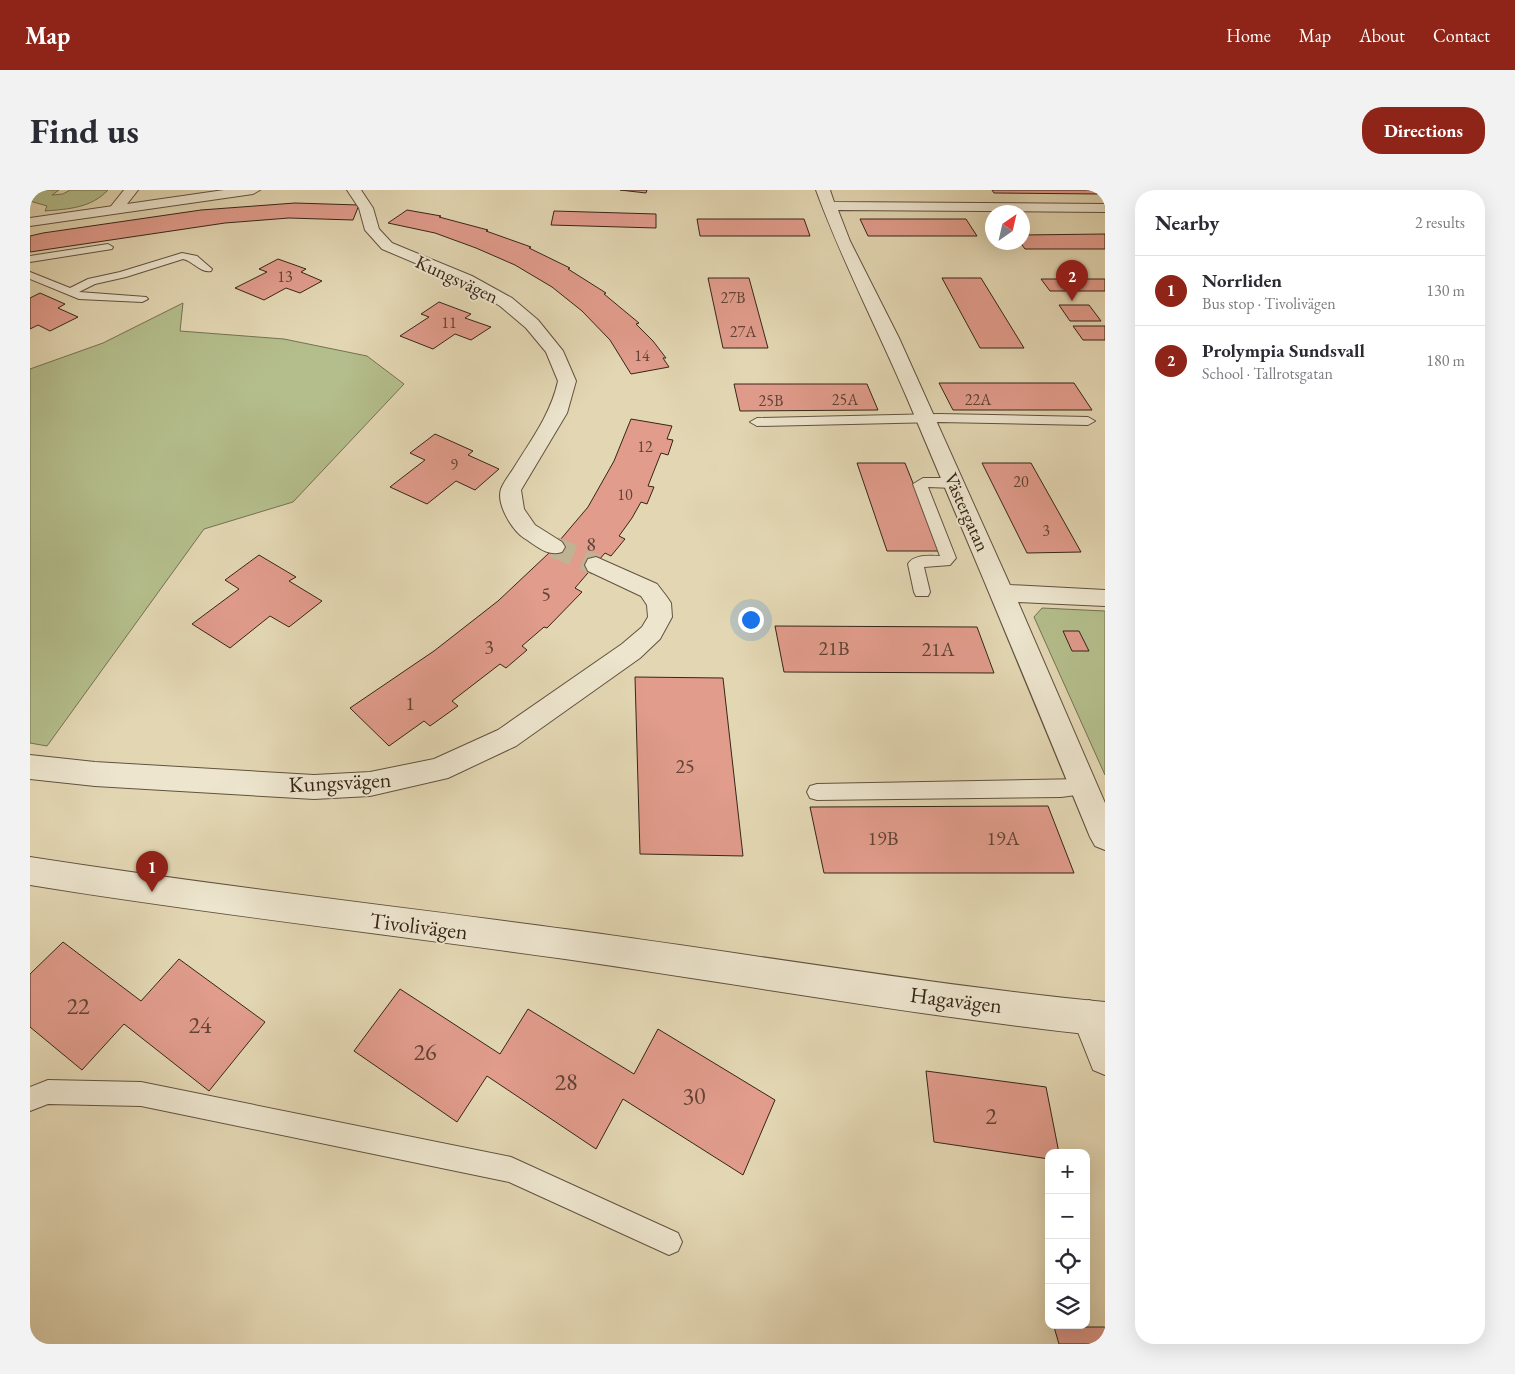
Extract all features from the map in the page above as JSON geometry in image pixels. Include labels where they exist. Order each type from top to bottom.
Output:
[{"type":"street","points":[[115,210],[131,190]]},
{"type":"street","points":[[30,220],[252,190]]},
{"type":"street","name":"Kungsvägen","points":[[354,190],[366,208],[372,230],[387,246],[466,279],[506,302],[532,324],[554,351],[567,381],[558,413],[512,490],[513,509],[527,530],[554,547]]},
{"type":"street","points":[[827,198],[1105,208]]},
{"type":"street","name":"Västergatan","points":[[827,198],[842,241],[926,419],[1002,592],[1105,837]]},
{"type":"street","name":"Kungsvägen","points":[[30,767],[95,774],[314,787],[370,784],[438,770],[507,738],[631,651],[652,633],[660,617],[659,604],[649,590],[596,565]]},
{"type":"street","points":[[1002,592],[1105,598]]},
{"type":"street","name":"Tivolivägen","points":[[30,871],[152,892],[566,944],[808,980]]},
{"type":"street","name":"Hagavägen","points":[[808,980],[1097,1018]]},
{"type":"street","points":[[1097,1018],[1105,1058]]},
{"type":"lane","points":[[30,259],[108,247]]},
{"type":"lane","points":[[70,292],[92,281],[122,275],[182,256],[194,258],[207,269]]},
{"type":"lane","points":[[30,275],[79,296],[105,299],[142,299]]},
{"type":"lane","points":[[757,422],[926,419],[1088,421]]},
{"type":"lane","points":[[922,592],[916,564],[919,562],[945,561],[948,558],[920,484],[923,482],[954,483]]},
{"type":"lane","points":[[818,792],[1084,787]]},
{"type":"lane","points":[[30,1099],[48,1092],[141,1094],[511,1170],[669,1242]]},
{"type":"green space","points":[[30,190],[59,190],[52,195],[63,194],[70,190],[108,190],[87,204],[45,211],[47,206],[30,201]]},
{"type":"green space","points":[[183,303],[180,331],[284,339],[367,356],[404,384],[293,502],[204,529],[47,746],[30,743],[30,369],[103,343]]},
{"type":"green space","points":[[1042,608],[1105,611],[1105,775],[1034,617]]},
{"type":"building","points":[[620,190],[647,190],[646,193]]},
{"type":"building","points":[[992,190],[1105,191],[1097,191],[1099,194],[994,193]]},
{"type":"building","points":[[295,203],[359,205],[353,220],[289,218],[225,223],[30,252],[30,236],[43,233],[201,210]]},
{"type":"building","points":[[407,210],[441,216],[439,217],[488,230],[486,231],[531,247],[529,248],[570,268],[568,269],[606,293],[604,294],[639,323],[636,324],[653,341],[666,358],[663,358],[669,367],[631,374],[610,340],[582,311],[552,287],[515,265],[476,248],[435,233],[388,223]]},
{"type":"building","points":[[554,211],[656,214],[656,228],[551,225]]},
{"type":"building","points":[[697,219],[804,219],[810,236],[700,236]]},
{"type":"building","points":[[860,219],[966,219],[977,236],[868,236]]},
{"type":"building","points":[[1105,234],[1105,249],[1030,249],[1030,235]]},
{"type":"building","points":[[278,259],[306,269],[301,272],[322,281],[300,293],[286,288],[264,300],[235,288],[267,272],[259,269]]},
{"type":"building","points":[[708,278],[749,278],[768,348],[723,348]]},
{"type":"building","points":[[942,278],[981,278],[1024,348],[980,348]]},
{"type":"building","points":[[1041,279],[1105,279],[1105,291],[1050,291]]},
{"type":"building","points":[[40,293],[65,304],[58,308],[78,317],[50,331],[38,325],[30,329],[30,298]]},
{"type":"building","points":[[439,302],[471,314],[465,318],[491,327],[471,340],[455,334],[433,349],[400,336],[429,317],[421,314]]},
{"type":"building","points":[[1059,305],[1089,305],[1101,321],[1070,321]]},
{"type":"building","points":[[1073,326],[1105,326],[1105,340],[1083,340]]},
{"type":"building","points":[[939,383],[1074,383],[1092,410],[953,410]]},
{"type":"building","points":[[734,384],[867,384],[878,410],[740,411]]},
{"type":"building","points":[[631,419],[672,426],[667,439],[673,440],[668,455],[661,453],[648,486],[654,487],[647,504],[641,502],[619,536],[625,539],[611,556],[605,553],[575,588],[582,592],[547,628],[544,627],[522,646],[527,650],[506,668],[500,664],[452,701],[458,706],[430,726],[424,721],[389,746],[350,708],[434,651],[498,601],[549,553],[588,507],[614,461]]},
{"type":"building","points":[[435,434],[473,451],[468,455],[499,469],[475,490],[456,481],[427,504],[390,487],[425,460],[410,453]]},
{"type":"building","points":[[857,463],[905,463],[940,551],[887,551]]},
{"type":"building","points":[[982,463],[1031,463],[1081,552],[1027,553]]},
{"type":"building","points":[[259,555],[296,577],[289,581],[322,601],[289,627],[270,616],[230,648],[192,624],[239,589],[225,580]]},
{"type":"building","points":[[775,626],[977,627],[994,673],[784,672]]},
{"type":"building","points":[[1063,631],[1079,631],[1089,651],[1072,651]]},
{"type":"building","points":[[635,677],[723,678],[743,856],[640,854]]},
{"type":"building","points":[[1048,806],[1074,873],[824,873],[810,807]]},
{"type":"building","points":[[63,942],[141,1001],[179,959],[265,1022],[209,1091],[124,1024],[82,1070],[30,1027],[30,974]]},
{"type":"building","points":[[400,989],[500,1054],[528,1009],[634,1074],[658,1029],[775,1100],[743,1175],[623,1099],[596,1149],[487,1076],[457,1122],[354,1051]]},
{"type":"building","points":[[926,1071],[1046,1087],[1058,1149],[1045,1149],[1045,1158],[934,1142]]},
{"type":"building","points":[[1105,1327],[1105,1344],[1059,1344],[1055,1329]]},
{"type":"tunnel","points":[[554,547],[596,565]]},
{"type":"place","name":"Prolympia Sundsvall","points":[[1072,301]]},
{"type":"place","name":"Norrliden","points":[[152,892]]}]
